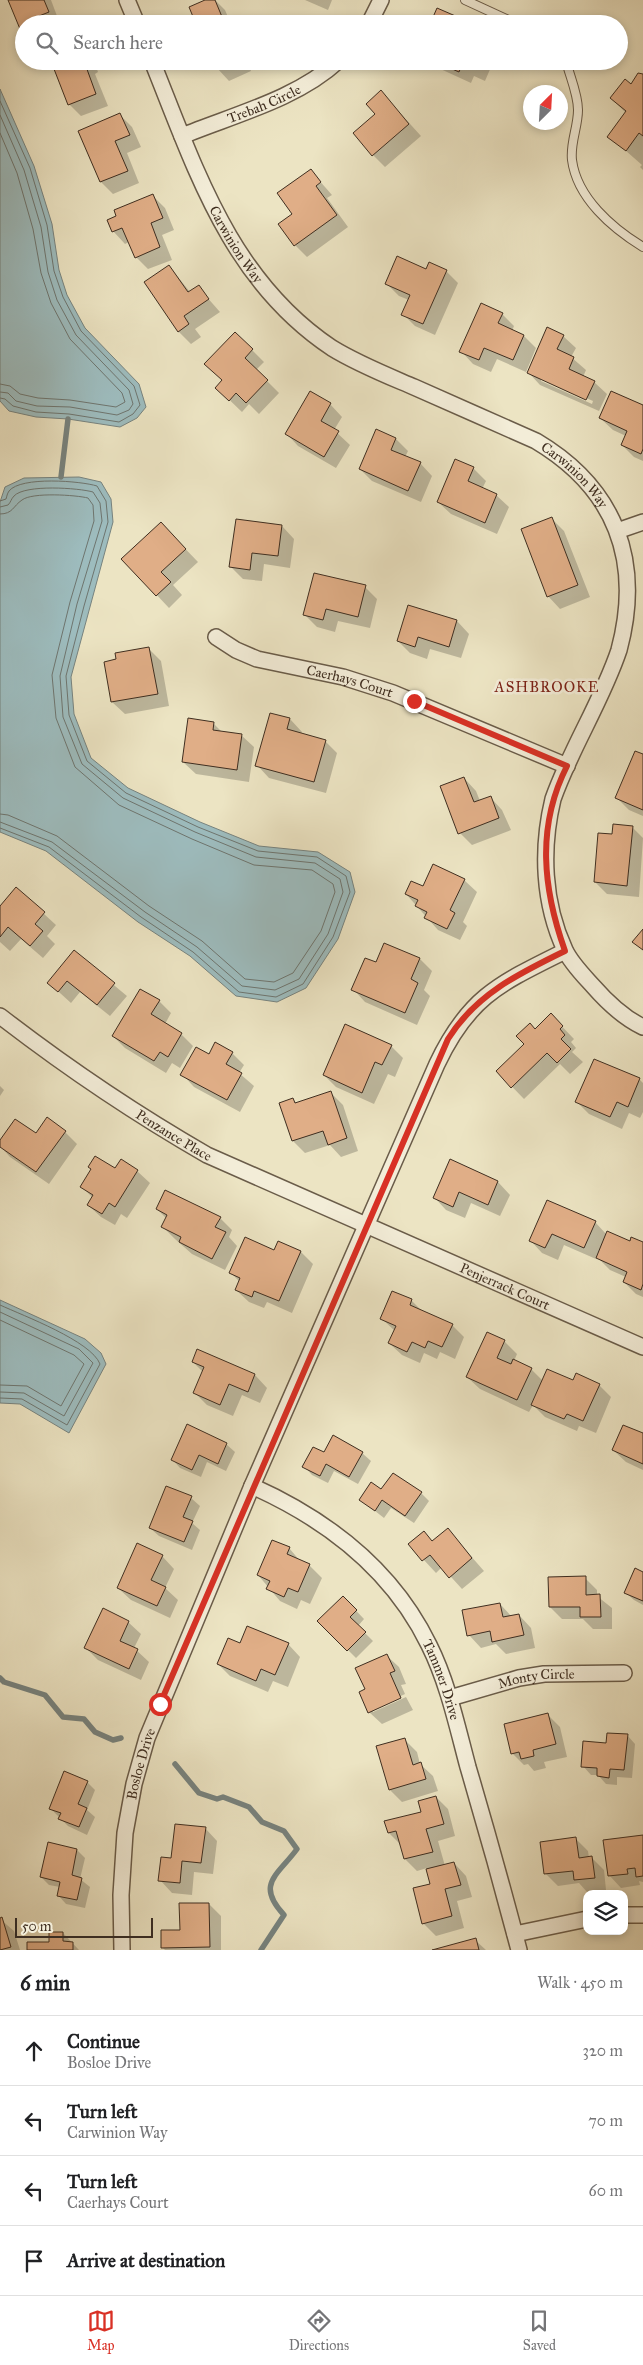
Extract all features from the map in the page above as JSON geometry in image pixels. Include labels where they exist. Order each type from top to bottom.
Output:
[{"type":"street","points":[[127,0],[133,15]]},
{"type":"street","points":[[374,15],[381,0]]},
{"type":"street","name":"Carwinion Way","points":[[156,70],[182,136],[228,237],[257,279],[299,323],[333,348],[364,366],[531,438],[549,448],[574,466],[611,511],[620,530],[629,571],[630,590],[623,636],[618,652],[553,799],[545,843],[548,891],[565,951],[610,1004],[643,1027]]},
{"type":"street","name":"Trebah Circle","points":[[182,136],[292,92],[327,70]]},
{"type":"street","points":[[620,530],[643,522]]},
{"type":"street","name":"Caerhays Court","points":[[216,637],[236,650],[257,659],[343,677],[393,693],[567,766]]},
{"type":"street","name":"Bosloe Drive","points":[[122,1950],[123,1858],[129,1808],[139,1762],[160,1704],[252,1486],[366,1225],[446,1045],[462,1020],[481,1000],[507,980],[565,951]]},
{"type":"street","name":"Penzance Place","points":[[0,1016],[65,1066],[143,1119],[199,1150],[366,1225]]},
{"type":"street","name":"Penjerrack Court","points":[[366,1225],[643,1347]]},
{"type":"street","name":"Tammer Drive","points":[[252,1486],[291,1505],[330,1528],[352,1545],[388,1581],[429,1644],[450,1698],[519,1950]]},
{"type":"street","name":"Monty Circle","points":[[450,1698],[519,1678],[544,1674],[624,1673]]},
{"type":"street","points":[[628,1915],[643,1915]]},
{"type":"street","points":[[515,1934],[583,1920]]},
{"type":"lane","points":[[465,0],[497,15]]},
{"type":"lane","points":[[568,70],[578,110],[572,139],[572,159],[577,180],[611,225],[643,247]]},
{"type":"water","points":[[0,89],[34,166],[52,224],[59,270],[67,295],[85,328],[139,384],[146,407],[137,418],[120,427],[68,419],[36,417],[9,411],[0,401]]},
{"type":"water","points":[[79,477],[101,482],[111,499],[113,522],[71,677],[74,714],[91,758],[128,788],[200,822],[259,846],[318,852],[350,872],[355,892],[338,939],[306,988],[277,1002],[236,996],[190,956],[138,922],[46,851],[0,832],[0,502],[5,487],[24,478]]},
{"type":"water","points":[[0,1300],[85,1339],[101,1353],[106,1364],[69,1433],[20,1404],[0,1403]]},
{"type":"building","points":[[8,0],[44,0],[49,12],[42,15],[15,15],[15,17]]},
{"type":"building","points":[[205,0],[215,0],[221,15],[192,15],[189,7]]},
{"type":"building","points":[[437,8],[453,15],[434,15]]},
{"type":"building","points":[[54,70],[87,70],[96,94],[68,105]]},
{"type":"building","points":[[638,73],[643,74],[643,136],[639,133],[626,151],[607,137],[626,111],[610,98],[625,79],[631,84]]},
{"type":"building","points":[[381,90],[409,124],[372,156],[353,133],[375,114],[366,104]]},
{"type":"building","points":[[120,113],[130,135],[115,141],[128,171],[100,182],[78,131]]},
{"type":"building","points":[[311,169],[321,182],[316,186],[337,215],[294,246],[278,224],[292,214],[277,193]]},
{"type":"building","points":[[153,194],[163,218],[151,223],[160,247],[135,258],[122,228],[112,232],[107,220],[116,216],[114,210]]},
{"type":"building","points":[[397,256],[426,269],[429,262],[447,270],[423,324],[401,315],[410,295],[385,284]]},
{"type":"building","points":[[169,265],[188,292],[199,285],[209,299],[184,316],[189,324],[178,332],[144,282]]},
{"type":"building","points":[[481,303],[503,313],[498,323],[524,335],[513,360],[484,348],[479,360],[459,352]]},
{"type":"building","points":[[547,327],[564,335],[557,349],[574,357],[569,369],[595,381],[586,400],[527,373]]},
{"type":"building","points":[[235,332],[253,349],[245,358],[268,380],[246,403],[236,393],[229,401],[215,388],[222,380],[204,364]]},
{"type":"building","points":[[310,391],[331,403],[321,421],[339,431],[324,457],[285,434]]},
{"type":"building","points":[[611,391],[643,405],[643,449],[641,454],[621,445],[627,431],[599,418]]},
{"type":"building","points":[[376,429],[396,438],[391,450],[421,462],[408,491],[359,469]]},
{"type":"building","points":[[455,459],[474,467],[468,481],[497,494],[485,523],[437,502]]},
{"type":"building","points":[[552,517],[578,585],[547,597],[521,529]]},
{"type":"building","points":[[236,519],[282,525],[278,556],[252,553],[250,570],[229,567]]},
{"type":"building","points":[[161,522],[186,549],[161,572],[171,582],[156,596],[121,559]]},
{"type":"building","points":[[314,573],[366,585],[358,617],[326,609],[323,620],[303,615]]},
{"type":"building","points":[[408,605],[457,620],[449,647],[418,637],[415,647],[397,641]]},
{"type":"building","points":[[149,647],[158,694],[111,702],[104,662],[116,659],[115,653]]},
{"type":"building","points":[[270,713],[290,718],[287,729],[326,740],[314,782],[255,766]]},
{"type":"building","points":[[188,718],[214,722],[213,730],[242,734],[237,770],[182,762]]},
{"type":"building","points":[[635,751],[643,754],[643,810],[615,798]]},
{"type":"building","points":[[464,777],[474,802],[491,796],[499,818],[458,834],[440,786]]},
{"type":"building","points":[[613,824],[633,826],[627,886],[594,882],[598,833],[612,834]]},
{"type":"building","points":[[433,864],[465,879],[450,910],[455,913],[447,929],[424,918],[427,912],[415,906],[418,900],[405,894],[411,881],[423,886]]},
{"type":"building","points":[[16,887],[45,912],[35,924],[43,931],[30,946],[8,927],[0,937],[0,906]]},
{"type":"building","points":[[643,929],[643,950],[632,942]]},
{"type":"building","points":[[384,943],[420,958],[411,979],[418,983],[405,1013],[351,990],[365,958],[376,962]]},
{"type":"building","points":[[74,950],[115,983],[97,1005],[67,981],[58,992],[47,983]]},
{"type":"building","points":[[140,989],[160,1000],[151,1014],[182,1033],[168,1057],[160,1052],[154,1061],[112,1036]]},
{"type":"building","points":[[551,1013],[563,1026],[560,1029],[565,1035],[561,1039],[571,1049],[557,1063],[547,1053],[511,1088],[496,1071],[524,1044],[516,1036],[530,1023],[535,1029]]},
{"type":"building","points":[[345,1024],[392,1045],[382,1065],[375,1062],[362,1093],[323,1075]]},
{"type":"building","points":[[215,1042],[233,1052],[226,1064],[242,1073],[227,1100],[180,1075],[196,1047],[209,1054]]},
{"type":"building","points":[[594,1059],[640,1078],[628,1107],[617,1102],[610,1117],[575,1102]]},
{"type":"building","points":[[331,1091],[347,1138],[328,1145],[323,1131],[292,1141],[279,1103],[293,1098],[295,1103]]},
{"type":"building","points":[[47,1117],[66,1131],[36,1172],[0,1147],[0,1140],[15,1119],[36,1133]]},
{"type":"building","points":[[95,1156],[115,1168],[121,1159],[138,1170],[115,1207],[109,1203],[102,1214],[87,1205],[93,1195],[80,1187],[91,1169],[88,1167]]},
{"type":"building","points":[[450,1159],[498,1181],[488,1205],[459,1192],[453,1207],[433,1198]]},
{"type":"building","points":[[165,1190],[221,1217],[215,1227],[226,1232],[212,1259],[179,1242],[181,1237],[161,1227],[167,1215],[156,1209]]},
{"type":"building","points":[[547,1200],[596,1221],[584,1248],[552,1234],[545,1248],[529,1241]]},
{"type":"building","points":[[607,1231],[630,1241],[631,1237],[643,1242],[643,1284],[641,1290],[623,1282],[627,1272],[596,1258]]},
{"type":"building","points":[[245,1237],[274,1250],[278,1241],[301,1251],[279,1301],[254,1291],[252,1297],[235,1290],[240,1278],[229,1273]]},
{"type":"building","points":[[392,1291],[412,1299],[410,1305],[453,1324],[442,1347],[428,1341],[425,1348],[412,1342],[407,1352],[388,1343],[396,1326],[380,1319]]},
{"type":"building","points":[[487,1332],[505,1340],[497,1358],[511,1364],[513,1359],[532,1368],[517,1400],[466,1377]]},
{"type":"building","points":[[197,1349],[255,1374],[248,1392],[229,1384],[220,1405],[193,1393],[204,1367],[192,1362]]},
{"type":"building","points":[[547,1369],[573,1380],[576,1373],[600,1384],[583,1421],[567,1414],[564,1419],[531,1405]]},
{"type":"building","points":[[187,1424],[227,1443],[218,1464],[199,1455],[192,1470],[171,1460]]},
{"type":"building","points":[[623,1425],[643,1433],[643,1464],[612,1450]]},
{"type":"building","points":[[333,1435],[363,1452],[349,1477],[326,1464],[320,1476],[302,1467],[313,1447],[324,1452]]},
{"type":"building","points":[[393,1473],[422,1492],[405,1516],[382,1500],[375,1511],[359,1500],[371,1482],[381,1489]]},
{"type":"building","points":[[166,1486],[192,1496],[183,1517],[193,1521],[184,1542],[149,1528]]},
{"type":"building","points":[[448,1528],[472,1558],[449,1578],[430,1555],[422,1561],[408,1544],[424,1531],[432,1541]]},
{"type":"building","points":[[272,1540],[290,1547],[287,1554],[310,1564],[298,1592],[288,1588],[284,1597],[266,1589],[270,1581],[257,1575]]},
{"type":"building","points":[[137,1543],[163,1555],[151,1580],[166,1587],[157,1606],[117,1588]]},
{"type":"building","points":[[635,1568],[643,1572],[643,1601],[624,1593]]},
{"type":"building","points":[[586,1576],[586,1595],[600,1594],[601,1617],[580,1617],[580,1607],[549,1607],[548,1577]]},
{"type":"building","points":[[343,1596],[357,1610],[350,1617],[366,1632],[347,1651],[317,1621]]},
{"type":"building","points":[[500,1603],[503,1617],[519,1614],[524,1635],[492,1642],[490,1631],[467,1636],[462,1610]]},
{"type":"building","points":[[103,1608],[129,1621],[120,1641],[138,1649],[129,1669],[84,1648]]},
{"type":"building","points":[[247,1626],[289,1643],[275,1675],[261,1669],[256,1681],[217,1664],[228,1638],[240,1643]]},
{"type":"building","points":[[387,1654],[395,1671],[390,1673],[401,1698],[368,1713],[359,1692],[365,1689],[355,1668]]},
{"type":"building","points":[[548,1713],[556,1744],[533,1750],[534,1756],[521,1759],[519,1752],[511,1754],[504,1724]]},
{"type":"building","points":[[607,1733],[628,1734],[624,1770],[610,1769],[609,1778],[597,1776],[597,1768],[581,1767],[583,1741],[606,1743]]},
{"type":"building","points":[[405,1738],[413,1765],[421,1762],[426,1779],[389,1790],[376,1746]]},
{"type":"building","points":[[64,1771],[88,1781],[78,1804],[87,1808],[79,1827],[58,1819],[61,1813],[49,1809]]},
{"type":"building","points":[[436,1796],[444,1824],[426,1829],[433,1852],[404,1859],[396,1831],[388,1833],[384,1821],[421,1812],[418,1801]]},
{"type":"building","points":[[175,1824],[206,1827],[201,1863],[182,1861],[180,1883],[158,1881],[161,1857],[171,1858]]},
{"type":"building","points":[[643,1835],[643,1876],[636,1877],[635,1868],[627,1869],[628,1874],[608,1876],[603,1840]]},
{"type":"building","points":[[576,1837],[579,1858],[592,1856],[595,1878],[574,1880],[573,1871],[544,1874],[540,1842]]},
{"type":"building","points":[[48,1842],[77,1849],[72,1875],[82,1878],[77,1900],[57,1896],[60,1882],[40,1877]]},
{"type":"building","points":[[454,1862],[461,1885],[445,1889],[452,1916],[422,1924],[413,1888],[430,1884],[426,1869]]},
{"type":"building","points":[[179,1903],[209,1903],[210,1947],[161,1948],[161,1930],[180,1930]]},
{"type":"building","points":[[2,1917],[11,1947],[0,1950],[0,1918]]},
{"type":"building","points":[[49,1932],[63,1932],[63,1941],[73,1942],[73,1950],[27,1950],[27,1942],[49,1942]]},
{"type":"building","points":[[476,1938],[479,1950],[432,1950]]},
{"type":"waterway","points":[[61,477],[68,419]]},
{"type":"waterway","points":[[0,1678],[4,1682],[45,1695],[63,1717],[84,1719],[95,1732],[113,1740],[121,1738]]},
{"type":"waterway","points":[[175,1764],[199,1793],[217,1799],[223,1797],[249,1807],[262,1822],[284,1831],[297,1849],[277,1873],[270,1887],[275,1904],[284,1915],[261,1950]]},
{"type":"district","name":"ASHBROOKE","points":[[547,687]]},
{"type":"route","points":[[160,1704],[252,1486],[448,1039],[469,1011],[494,989],[518,974],[565,951],[548,891],[545,843],[553,799],[567,766],[414,701]]}]
